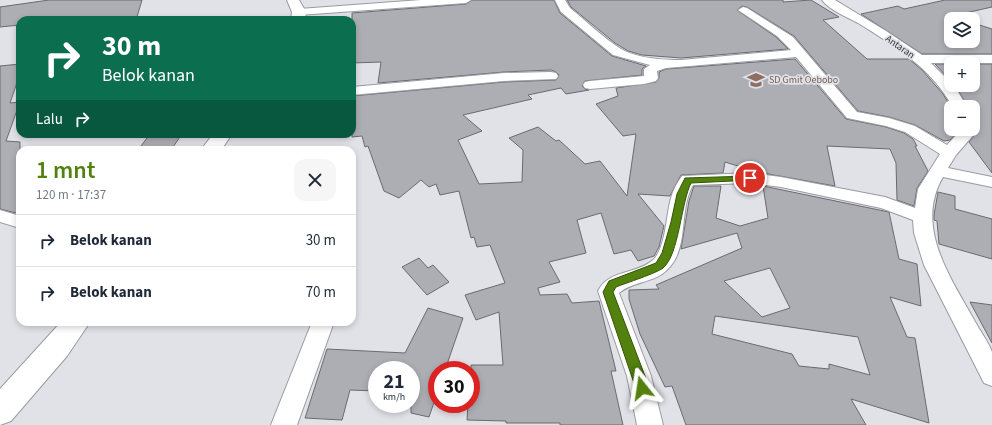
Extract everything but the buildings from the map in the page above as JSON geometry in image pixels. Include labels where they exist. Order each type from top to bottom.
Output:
[{"type":"street","points":[[296,11],[466,0]]},
{"type":"street","points":[[560,0],[565,10],[618,52],[644,60],[665,64],[681,64],[799,53]]},
{"type":"street","name":"Antaran","points":[[827,0],[895,42],[938,76],[954,94],[957,100]]},
{"type":"street","points":[[742,10],[787,38],[796,46],[799,53],[852,115],[889,122],[910,129],[949,154]]},
{"type":"street","points":[[917,59],[992,59]]},
{"type":"street","points":[[590,85],[644,80],[651,78],[650,69],[665,64]]},
{"type":"street","points":[[356,91],[504,77],[551,76]]},
{"type":"street","points":[[965,136],[949,154],[927,189],[922,217],[924,233],[934,265],[992,375]]},
{"type":"street","points":[[939,171],[992,182]]},
{"type":"street","points":[[650,425],[639,376],[608,292],[613,284],[660,266],[667,253],[676,222],[681,194],[688,180],[750,178],[781,182],[886,203],[922,217]]},
{"type":"street","points":[[0,216],[16,221]]},
{"type":"street","points":[[0,411],[57,348],[74,326]]},
{"type":"street","points":[[284,425],[321,326]]},
{"type":"place","name":"SD Gmit Oebobo","points":[[756,80]]},
{"type":"route","points":[[642,388],[608,292],[613,284],[660,266],[667,253],[676,222],[681,194],[688,180],[750,178]]}]
